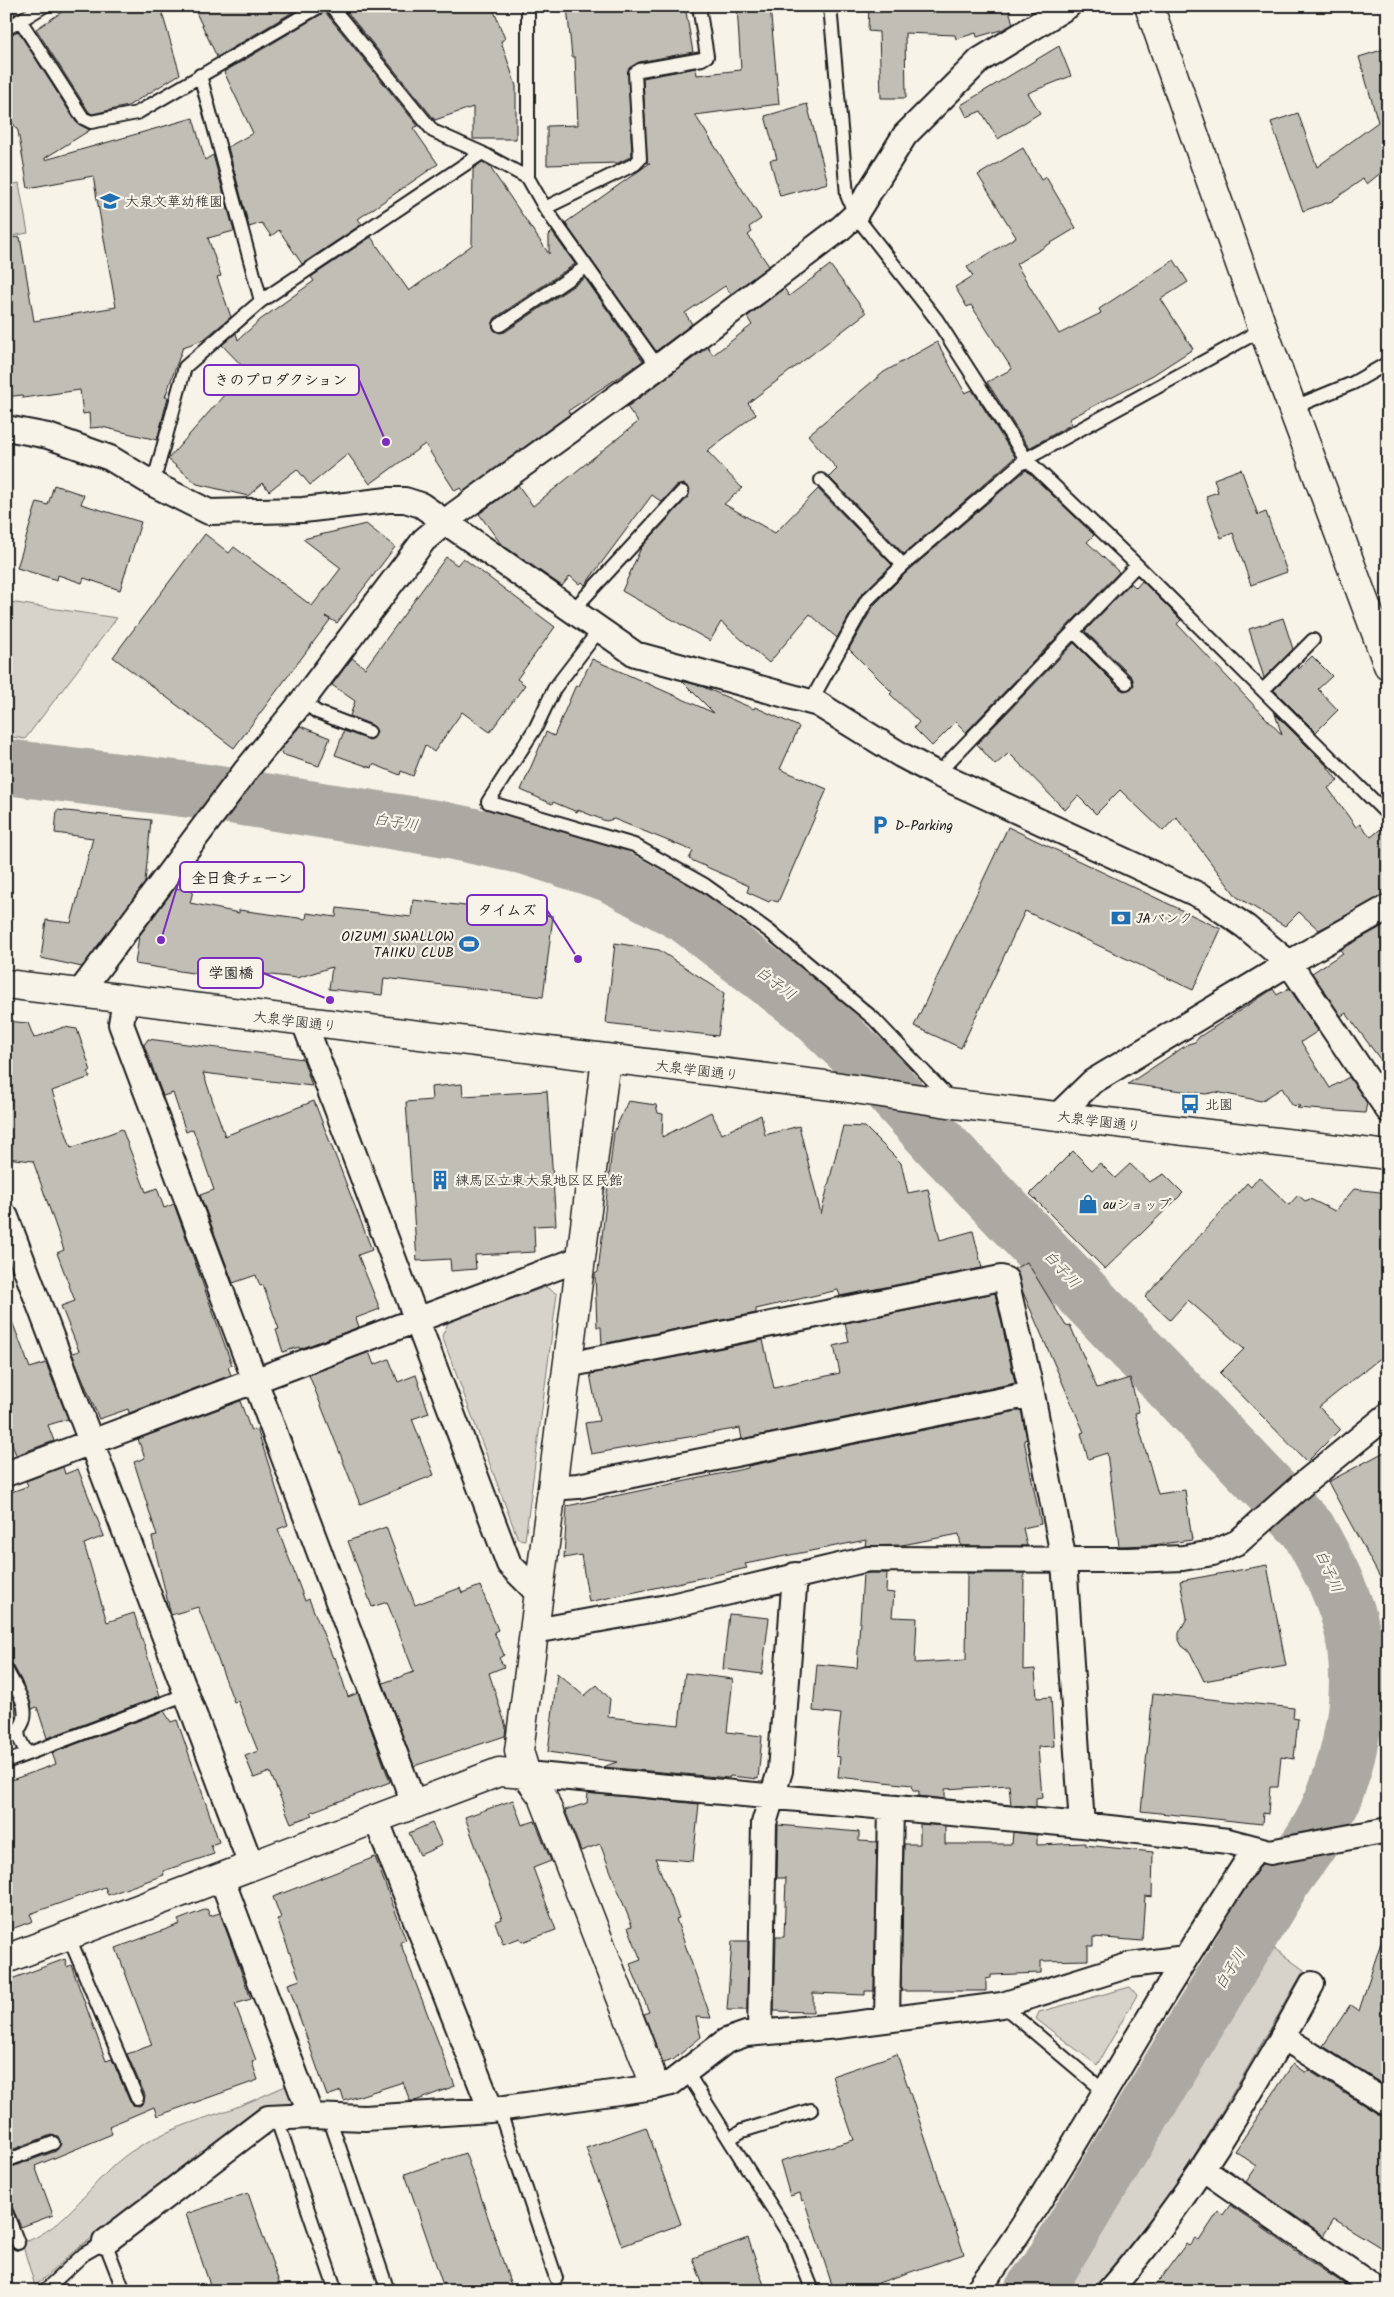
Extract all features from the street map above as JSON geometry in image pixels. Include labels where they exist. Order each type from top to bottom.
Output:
[{"type":"street","points":[[80,992],[424,540],[444,522],[658,367],[841,228],[855,215],[905,135],[980,60],[1068,6]]},
{"type":"street","points":[[1150,6],[1263,329],[1388,665]]},
{"type":"street","points":[[6,428],[48,436],[110,458],[153,484],[209,512],[303,510],[405,500],[420,505],[635,654],[811,701],[901,755],[938,774],[1203,897],[1246,927],[1289,963],[1388,1110]]},
{"type":"street","points":[[1057,1116],[1092,1082],[1289,963],[1388,907]]},
{"type":"street","name":"大泉学園通り","points":[[6,984],[841,1087],[947,1103],[1388,1155]]},
{"type":"street","points":[[125,1000],[121,1024],[414,1804]]},
{"type":"street","points":[[304,1022],[509,1564],[539,1594]]},
{"type":"street","points":[[606,1058],[519,1751],[526,1774],[543,1796],[652,2080]]},
{"type":"street","points":[[6,1217],[93,1441],[251,1865]]},
{"type":"street","points":[[6,1474],[255,1379],[582,1258]]},
{"type":"street","points":[[568,1365],[1001,1278],[1006,1280],[1032,1394],[1064,1561],[1082,1825]]},
{"type":"street","points":[[552,1488],[578,1486],[1032,1394]]},
{"type":"street","points":[[535,1631],[667,1607],[868,1559],[1064,1561],[1183,1558],[1213,1553],[1238,1542],[1301,1486],[1388,1415]]},
{"type":"street","points":[[760,2032],[764,1823],[780,1772],[795,1576]]},
{"type":"street","points":[[6,1959],[499,1772],[1082,1825],[1228,1842],[1265,1850],[1388,1830]]},
{"type":"street","points":[[887,2018],[891,1808]]},
{"type":"street","points":[[376,1819],[495,2110]]},
{"type":"street","points":[[977,2291],[1014,2242],[1184,1958],[1265,1850]]},
{"type":"street","points":[[221,1877],[320,2116]]},
{"type":"street","points":[[105,2242],[268,2118],[320,2116],[365,2118],[495,2110],[652,2080],[671,2083],[726,2041],[760,2032],[838,2026],[887,2018],[1002,2005],[1130,1965],[1184,1958]]},
{"type":"street","points":[[1109,2291],[1145,2251],[1202,2168],[1283,2036],[1312,1984]]},
{"type":"street","points":[[1283,2036],[1388,2104]]},
{"type":"street","points":[[1202,2168],[1379,2291]]},
{"type":"lane","points":[[6,29],[44,6]]},
{"type":"lane","points":[[20,20],[86,121],[138,112],[320,6]]},
{"type":"lane","points":[[331,6],[433,131],[482,153],[528,178]]},
{"type":"lane","points":[[528,6],[528,178],[544,208],[658,367]]},
{"type":"lane","points":[[544,208],[635,164],[640,159],[634,73],[640,70],[702,59],[707,56],[699,6]]},
{"type":"lane","points":[[830,6],[847,195],[855,215],[937,320],[1026,459],[1137,565],[1388,815]]},
{"type":"lane","points":[[200,75],[260,302]]},
{"type":"lane","points":[[153,484],[185,367],[260,302],[482,153]]},
{"type":"lane","points":[[500,325],[586,267]]},
{"type":"lane","points":[[811,701],[867,600],[903,565],[1026,459],[1263,329]]},
{"type":"lane","points":[[1292,408],[1354,384],[1388,363]]},
{"type":"lane","points":[[821,480],[903,565]]},
{"type":"lane","points":[[572,611],[682,492]]},
{"type":"lane","points":[[938,774],[1137,565]]},
{"type":"lane","points":[[600,629],[554,689],[536,727],[488,802],[634,845],[705,885],[768,931],[874,1019],[947,1103]]},
{"type":"lane","points":[[1074,632],[1126,683]]},
{"type":"lane","points":[[1263,690],[1314,640]]},
{"type":"lane","points":[[302,701],[317,712],[369,732]]},
{"type":"lane","points":[[6,1669],[27,1711],[26,1719],[18,1730],[19,1738],[28,1754]]},
{"type":"lane","points":[[6,1762],[187,1694]]},
{"type":"lane","points":[[68,1935],[137,2098]]},
{"type":"lane","points":[[1002,2005],[1105,2092]]},
{"type":"lane","points":[[686,2071],[793,2241],[812,2291]]},
{"type":"lane","points":[[495,2110],[556,2278]]},
{"type":"lane","points":[[729,2139],[742,2131],[811,2110]]},
{"type":"lane","points":[[320,2116],[388,2291]]},
{"type":"lane","points":[[276,2118],[336,2291]]},
{"type":"lane","points":[[6,2161],[53,2143]]},
{"type":"lane","points":[[6,2212],[18,2243]]},
{"type":"lane","points":[[44,2291],[84,2254],[105,2242],[124,2291]]},
{"type":"shaded area","points":[[19,183],[28,233],[6,237],[6,186]]},
{"type":"shaded area","points":[[9,602],[117,618],[25,739],[6,736],[6,611]]},
{"type":"shaded area","points":[[546,1287],[557,1294],[525,1540],[518,1539],[442,1336],[449,1321]]},
{"type":"shaded area","points":[[1271,1946],[1304,1970],[1226,2104],[1166,2197],[1091,2291],[1062,2291],[1093,2244]]},
{"type":"shaded area","points":[[1130,1987],[1137,1995],[1097,2065],[1036,2019],[1039,2012]]},
{"type":"shaded area","points":[[290,2084],[299,2108],[80,2246],[35,2286],[22,2243],[52,2227],[129,2153],[167,2133]]},
{"type":"building","points":[[6,6],[10,6],[15,14],[6,19]]},
{"type":"building","points":[[71,6],[160,6],[180,74],[128,106],[92,114],[36,29]]},
{"type":"building","points":[[193,6],[303,6],[217,57]]},
{"type":"building","points":[[342,6],[492,6],[505,39],[501,41],[516,86],[516,139],[473,139],[473,107],[435,120]]},
{"type":"building","points":[[567,6],[685,6],[693,52],[639,62],[628,70],[632,156],[618,163],[547,165],[547,126],[578,125],[575,57],[572,57]]},
{"type":"building","points":[[737,6],[770,6],[779,104],[695,115],[761,219],[749,227],[752,232],[748,235],[769,266],[731,294],[725,286],[685,313],[692,324],[656,351],[565,223],[650,163],[647,163],[643,78],[696,68],[697,75],[741,70]]},
{"type":"building","points":[[869,6],[1008,6],[1013,24],[1004,29],[977,37],[976,33],[956,39],[955,35],[905,33],[906,98],[881,98],[879,32],[868,31]]},
{"type":"building","points":[[325,12],[418,126],[413,128],[438,164],[358,219],[362,224],[302,264],[279,230],[271,236],[262,223],[249,227],[228,147],[253,133],[224,72]]},
{"type":"building","points":[[18,31],[76,122],[90,130],[45,158],[45,160],[193,118],[205,160],[213,155],[234,231],[208,238],[221,276],[217,277],[231,317],[203,340],[183,347],[165,397],[168,397],[157,440],[102,427],[90,428],[89,413],[83,414],[80,390],[23,398],[22,395],[6,397],[6,238],[20,237],[34,321],[116,307],[93,176],[28,188],[18,131],[6,112],[6,37]]},
{"type":"building","points":[[1059,46],[1071,76],[1028,93],[1040,113],[998,139],[981,111],[967,117],[961,105]]},
{"type":"building","points":[[1388,48],[1388,167],[1367,184],[1363,179],[1332,201],[1303,211],[1271,122],[1298,113],[1317,167],[1378,122],[1359,57]]},
{"type":"building","points":[[807,104],[828,183],[780,196],[770,160],[777,159],[765,116]]},
{"type":"building","points":[[1023,148],[1041,180],[1046,177],[1076,228],[1016,264],[1059,334],[1101,313],[1099,309],[1174,260],[1188,282],[1161,299],[1193,349],[1153,375],[1069,419],[1072,424],[1029,448],[987,382],[1012,369],[971,305],[967,307],[955,287],[973,276],[967,267],[1016,237],[978,175]]},
{"type":"building","points":[[482,162],[489,166],[549,254],[549,235],[552,232],[575,264],[495,318],[492,325],[494,330],[500,333],[505,332],[585,278],[643,361],[568,411],[570,414],[463,492],[460,488],[455,491],[425,444],[370,484],[348,454],[310,485],[297,469],[269,491],[263,483],[248,496],[197,484],[168,459],[246,370],[222,345],[236,333],[238,340],[260,320],[314,281],[311,277],[371,237],[409,291],[472,245],[473,169]]},
{"type":"building","points":[[830,265],[866,313],[748,403],[756,414],[707,451],[742,488],[724,504],[775,533],[818,489],[892,565],[860,596],[837,638],[810,614],[769,663],[721,622],[710,641],[622,591],[641,548],[688,497],[690,489],[684,484],[676,486],[662,502],[652,495],[585,585],[582,582],[579,584],[570,576],[562,586],[501,544],[479,514],[518,485],[533,506],[638,422],[627,407],[708,347],[713,355],[752,325],[747,317],[784,288],[789,296]]},
{"type":"building","points":[[937,342],[965,393],[972,390],[1015,457],[904,554],[829,477],[837,469],[808,435],[884,372]]},
{"type":"building","points":[[1241,469],[1258,515],[1266,512],[1287,572],[1251,585],[1233,533],[1221,538],[1206,496],[1218,492],[1214,479]]},
{"type":"building","points":[[1026,470],[1094,535],[1087,542],[1119,572],[966,732],[956,722],[932,746],[914,728],[919,722],[890,694],[892,692],[849,649],[874,605],[908,571]]},
{"type":"building","points":[[54,485],[84,495],[81,504],[141,522],[120,590],[84,578],[82,583],[58,575],[57,580],[17,568],[37,502],[48,505]]},
{"type":"building","points":[[366,524],[395,547],[337,623],[325,616],[330,620],[234,748],[113,657],[205,534],[229,553],[234,547],[312,606],[341,568],[303,539]]},
{"type":"building","points":[[446,557],[457,565],[463,558],[555,627],[517,679],[525,685],[490,732],[462,712],[434,752],[425,745],[413,776],[401,771],[400,775],[373,764],[372,768],[335,755],[344,731],[370,740],[374,738],[377,731],[372,725],[350,716],[355,701],[332,685],[352,658],[365,668]]},
{"type":"building","points":[[1142,581],[1181,620],[1177,624],[1282,735],[1275,714],[1326,765],[1338,781],[1328,788],[1356,827],[1360,824],[1371,837],[1388,823],[1388,893],[1319,930],[1299,912],[1285,926],[1237,897],[1176,817],[1163,831],[1120,790],[1096,814],[1078,796],[1065,810],[1009,753],[995,765],[977,744],[1074,643],[1120,689],[1124,691],[1131,689],[1134,685],[1132,677],[1085,631],[1131,583],[1136,588]]},
{"type":"building","points":[[1283,618],[1293,649],[1264,678],[1249,629]]},
{"type":"building","points":[[1312,656],[1332,676],[1318,689],[1338,710],[1316,732],[1274,690],[1298,666],[1299,669]]},
{"type":"building","points":[[592,659],[714,713],[682,681],[701,686],[754,709],[755,707],[799,727],[780,769],[827,789],[778,902],[771,900],[769,902],[747,892],[749,886],[689,859],[693,851],[614,819],[606,821],[578,810],[577,812],[553,802],[552,804],[521,790],[546,732],[554,736],[576,685],[579,686]]},
{"type":"building","points":[[300,726],[330,738],[319,766],[281,754],[284,745]]},
{"type":"building","points":[[57,810],[151,820],[145,883],[82,967],[41,958],[46,920],[71,923],[93,838],[55,833]]},
{"type":"building","points":[[1008,827],[1221,929],[1193,990],[1025,911],[961,1048],[914,1026]]},
{"type":"building","points":[[175,888],[193,891],[190,903],[239,913],[239,910],[306,919],[307,913],[336,917],[337,908],[411,917],[413,900],[553,916],[543,997],[384,978],[382,995],[329,989],[332,967],[297,978],[255,973],[254,986],[224,981],[224,978],[135,964],[139,936]]},
{"type":"building","points":[[1388,923],[1388,1070],[1346,1013],[1341,1016],[1312,973],[1343,953],[1340,950]]},
{"type":"building","points":[[615,943],[659,950],[724,993],[718,1036],[606,1023]]},
{"type":"building","points":[[1289,988],[1318,1031],[1301,1042],[1330,1088],[1349,1077],[1367,1103],[1365,1113],[1297,1108],[1300,1106],[1292,1105],[1282,1088],[1261,1101],[1216,1092],[1206,1094],[1128,1084],[1188,1044],[1195,1042],[1199,1037],[1273,989],[1277,995]]},
{"type":"building","points":[[6,1021],[28,1023],[34,1038],[64,1027],[77,1029],[91,1071],[88,1072],[90,1077],[52,1091],[71,1148],[122,1129],[146,1192],[157,1188],[164,1208],[174,1204],[232,1365],[228,1367],[231,1375],[129,1413],[128,1409],[99,1419],[72,1353],[79,1351],[61,1306],[75,1301],[57,1253],[64,1250],[33,1161],[6,1158]]},
{"type":"building","points":[[148,1039],[303,1059],[312,1086],[203,1073],[225,1136],[314,1101],[372,1250],[358,1255],[380,1309],[356,1318],[359,1327],[300,1349],[299,1347],[283,1352],[276,1330],[279,1329],[263,1285],[260,1286],[256,1275],[233,1283],[200,1195],[214,1190],[193,1129],[186,1132],[173,1093],[163,1096],[144,1045]]},
{"type":"building","points":[[462,1084],[463,1096],[547,1091],[556,1225],[534,1226],[535,1252],[475,1255],[476,1269],[451,1271],[450,1259],[417,1261],[406,1102],[432,1100],[431,1087]]},
{"type":"building","points":[[628,1101],[656,1105],[658,1113],[663,1114],[662,1137],[711,1112],[722,1134],[761,1115],[765,1135],[799,1126],[821,1214],[843,1126],[865,1127],[901,1163],[908,1193],[928,1189],[940,1240],[973,1231],[982,1268],[840,1296],[838,1290],[756,1309],[756,1313],[602,1344],[601,1327],[597,1327],[595,1274],[598,1272],[614,1132]]},
{"type":"building","points":[[1073,1151],[1092,1170],[1100,1163],[1115,1178],[1130,1164],[1149,1182],[1164,1174],[1183,1193],[1105,1269],[1030,1194]]},
{"type":"building","points":[[1259,1177],[1289,1205],[1298,1195],[1305,1201],[1310,1199],[1335,1211],[1354,1189],[1388,1193],[1388,1352],[1319,1407],[1340,1429],[1307,1462],[1220,1373],[1244,1349],[1188,1300],[1170,1320],[1145,1297],[1247,1183],[1251,1187]]},
{"type":"building","points":[[1027,1262],[1066,1326],[1070,1325],[1097,1388],[1130,1378],[1139,1412],[1135,1413],[1158,1494],[1185,1490],[1192,1540],[1153,1545],[1119,1546],[1107,1453],[1088,1459],[1081,1433],[1084,1432],[1014,1269]]},
{"type":"building","points":[[995,1293],[1015,1383],[742,1439],[740,1428],[591,1454],[585,1423],[599,1421],[590,1374],[763,1340],[774,1388],[840,1373],[834,1346],[849,1342],[845,1323]]},
{"type":"building","points":[[8,1311],[30,1368],[46,1363],[68,1419],[48,1425],[54,1441],[16,1455],[6,1427]]},
{"type":"building","points":[[369,1352],[374,1365],[389,1359],[398,1382],[416,1375],[429,1413],[412,1419],[434,1475],[360,1504],[309,1375]]},
{"type":"building","points":[[240,1401],[251,1431],[257,1429],[262,1444],[288,1525],[278,1529],[305,1601],[309,1599],[333,1658],[335,1657],[348,1697],[358,1693],[390,1782],[311,1812],[313,1815],[291,1823],[270,1772],[254,1778],[245,1756],[258,1751],[238,1701],[234,1702],[198,1607],[171,1615],[152,1537],[157,1536],[134,1462],[145,1458],[138,1439]]},
{"type":"building","points":[[1021,1410],[1027,1439],[1024,1440],[1041,1524],[1023,1528],[1027,1546],[961,1546],[959,1534],[902,1545],[865,1546],[866,1540],[745,1564],[747,1568],[589,1602],[581,1555],[564,1558],[567,1506],[748,1468],[748,1466]]},
{"type":"building","points":[[1388,1450],[1388,1592],[1328,1482]]},
{"type":"building","points":[[63,1467],[65,1474],[78,1469],[104,1536],[84,1544],[107,1622],[134,1613],[160,1696],[47,1738],[37,1707],[32,1709],[13,1665],[6,1661],[6,1494],[28,1486],[26,1481]]},
{"type":"building","points":[[386,1527],[415,1605],[460,1588],[462,1593],[480,1586],[498,1630],[494,1632],[504,1655],[499,1658],[504,1667],[489,1673],[506,1727],[505,1736],[414,1766],[383,1683],[414,1672],[387,1602],[372,1607],[348,1541]]},
{"type":"building","points":[[1267,1565],[1286,1666],[1204,1681],[1190,1652],[1182,1646],[1179,1640],[1179,1633],[1187,1618],[1180,1581]]},
{"type":"building","points":[[887,1573],[886,1592],[894,1593],[892,1617],[917,1618],[915,1663],[966,1660],[967,1573],[1024,1573],[1023,1670],[1035,1669],[1037,1698],[1051,1697],[1054,1746],[1038,1747],[1042,1798],[1036,1799],[1036,1807],[1011,1805],[1009,1785],[945,1789],[945,1799],[919,1796],[919,1791],[913,1791],[912,1785],[838,1777],[840,1757],[836,1756],[841,1714],[813,1711],[817,1664],[857,1668],[863,1574]]},
{"type":"building","points":[[729,1614],[769,1618],[762,1674],[723,1669]]},
{"type":"building","points":[[557,1673],[584,1696],[597,1685],[610,1699],[608,1717],[679,1725],[685,1673],[733,1679],[727,1732],[762,1736],[758,1779],[603,1767],[617,1762],[548,1752]]},
{"type":"building","points":[[6,1687],[14,1702],[16,1717],[6,1722]]},
{"type":"building","points":[[1153,1693],[1294,1708],[1293,1718],[1298,1719],[1294,1759],[1281,1757],[1278,1787],[1270,1787],[1268,1814],[1263,1813],[1262,1824],[1141,1811]]},
{"type":"building","points":[[164,1711],[171,1722],[177,1720],[219,1842],[211,1845],[214,1854],[163,1871],[164,1875],[108,1895],[105,1887],[30,1914],[33,1921],[6,1931],[6,1782],[56,1764],[52,1753]]},
{"type":"building","points":[[588,1793],[699,1804],[693,1861],[655,1858],[679,1918],[676,1919],[711,2018],[696,2017],[701,2037],[673,2060],[663,2063],[644,2014],[649,2012],[630,1964],[641,1960],[628,1927],[632,1926],[600,1844],[581,1851],[565,1810],[587,1803]]},
{"type":"building","points":[[513,1800],[522,1825],[535,1821],[551,1861],[533,1868],[556,1930],[522,1942],[520,1938],[503,1944],[495,1922],[502,1919],[465,1817]]},
{"type":"building","points":[[432,1823],[442,1845],[420,1855],[409,1833]]},
{"type":"building","points":[[920,1824],[945,1826],[945,1844],[1012,1844],[1013,1832],[1037,1835],[1037,1845],[1085,1843],[1085,1845],[1153,1852],[1152,1897],[1145,1896],[1142,1941],[1093,1937],[1093,1946],[1088,1946],[1088,1960],[1041,1961],[1041,1973],[991,1975],[991,1978],[986,1979],[986,1991],[901,1991],[904,1844],[920,1844]]},
{"type":"building","points":[[778,1825],[859,1832],[859,1841],[877,1842],[874,1991],[865,1991],[865,1995],[813,1993],[813,2012],[774,2011],[776,1937],[784,1937],[786,1878],[777,1878]]},
{"type":"building","points":[[375,1857],[406,1940],[400,1942],[455,2086],[415,2101],[410,2101],[403,2082],[344,2101],[341,2091],[327,2096],[288,1984],[300,1980],[277,1919],[281,1918],[273,1897]]},
{"type":"building","points":[[207,1909],[210,1916],[220,1913],[251,1999],[235,2004],[256,2060],[252,2062],[258,2080],[157,2116],[154,2107],[109,2126],[112,2134],[35,2166],[53,2215],[21,2227],[13,2209],[6,2204],[6,2169],[56,2151],[61,2144],[58,2136],[51,2135],[6,2152],[6,1981],[65,1959],[67,1967],[71,1965],[106,2061],[112,2059],[130,2102],[133,2105],[140,2106],[144,2102],[145,2095],[127,2054],[152,2045],[116,1948],[180,1924],[178,1920]]},
{"type":"building","points":[[1382,1939],[1388,1940],[1388,2088],[1323,2046],[1350,2005],[1359,2011]]},
{"type":"building","points":[[732,1941],[748,1941],[747,2010],[727,2010]]},
{"type":"building","points":[[897,2054],[964,2254],[875,2284],[877,2291],[834,2291],[804,2200],[802,2201],[800,2193],[790,2196],[780,2161],[854,2140],[832,2076]]},
{"type":"building","points":[[1293,2064],[1306,2073],[1308,2070],[1381,2116],[1388,2118],[1388,2252],[1334,2219],[1323,2236],[1246,2182],[1257,2166],[1235,2151]]},
{"type":"building","points":[[646,2127],[681,2224],[622,2246],[586,2148]]},
{"type":"building","points":[[465,2153],[513,2291],[445,2291],[405,2174]]},
{"type":"building","points":[[248,2193],[282,2291],[212,2291],[186,2214]]},
{"type":"building","points":[[1230,2205],[1355,2291],[1151,2291],[1186,2244],[1189,2246],[1195,2239],[1199,2241],[1218,2212],[1223,2215]]},
{"type":"building","points":[[748,2238],[766,2291],[705,2291],[693,2258]]},
{"type":"waterway","name":"白子川","points":[[6,767],[199,791],[435,828],[527,847],[610,874],[686,915],[812,1011],[872,1069],[941,1145],[1308,1529],[1335,1580],[1346,1607],[1353,1634],[1356,1657],[1356,1705],[1348,1752],[1341,1775],[1324,1819],[1315,1835],[1282,1882],[1049,2269],[1032,2291]]},
{"type":"place","name":"大泉文華幼稚園","points":[[110,201]]},
{"type":"place","name":"きのプロダクション","points":[[386,442]]},
{"type":"place","name":"D-Parking","points":[[880,825]]},
{"type":"place","name":"JAバンク","points":[[1121,918]]},
{"type":"place","name":"全日食チェーン","points":[[161,940]]},
{"type":"place","name":"OIZUMI SWALLOW TAIIKU CLUB","points":[[469,944]]},
{"type":"place","name":"タイムズ","points":[[578,959]]},
{"type":"place","name":"学園橋","points":[[330,1000]]},
{"type":"place","name":"北園","points":[[1190,1104]]},
{"type":"place","name":"練馬区立東大泉地区区民館","points":[[440,1180]]},
{"type":"place","name":"auショップ","points":[[1088,1204]]}]
